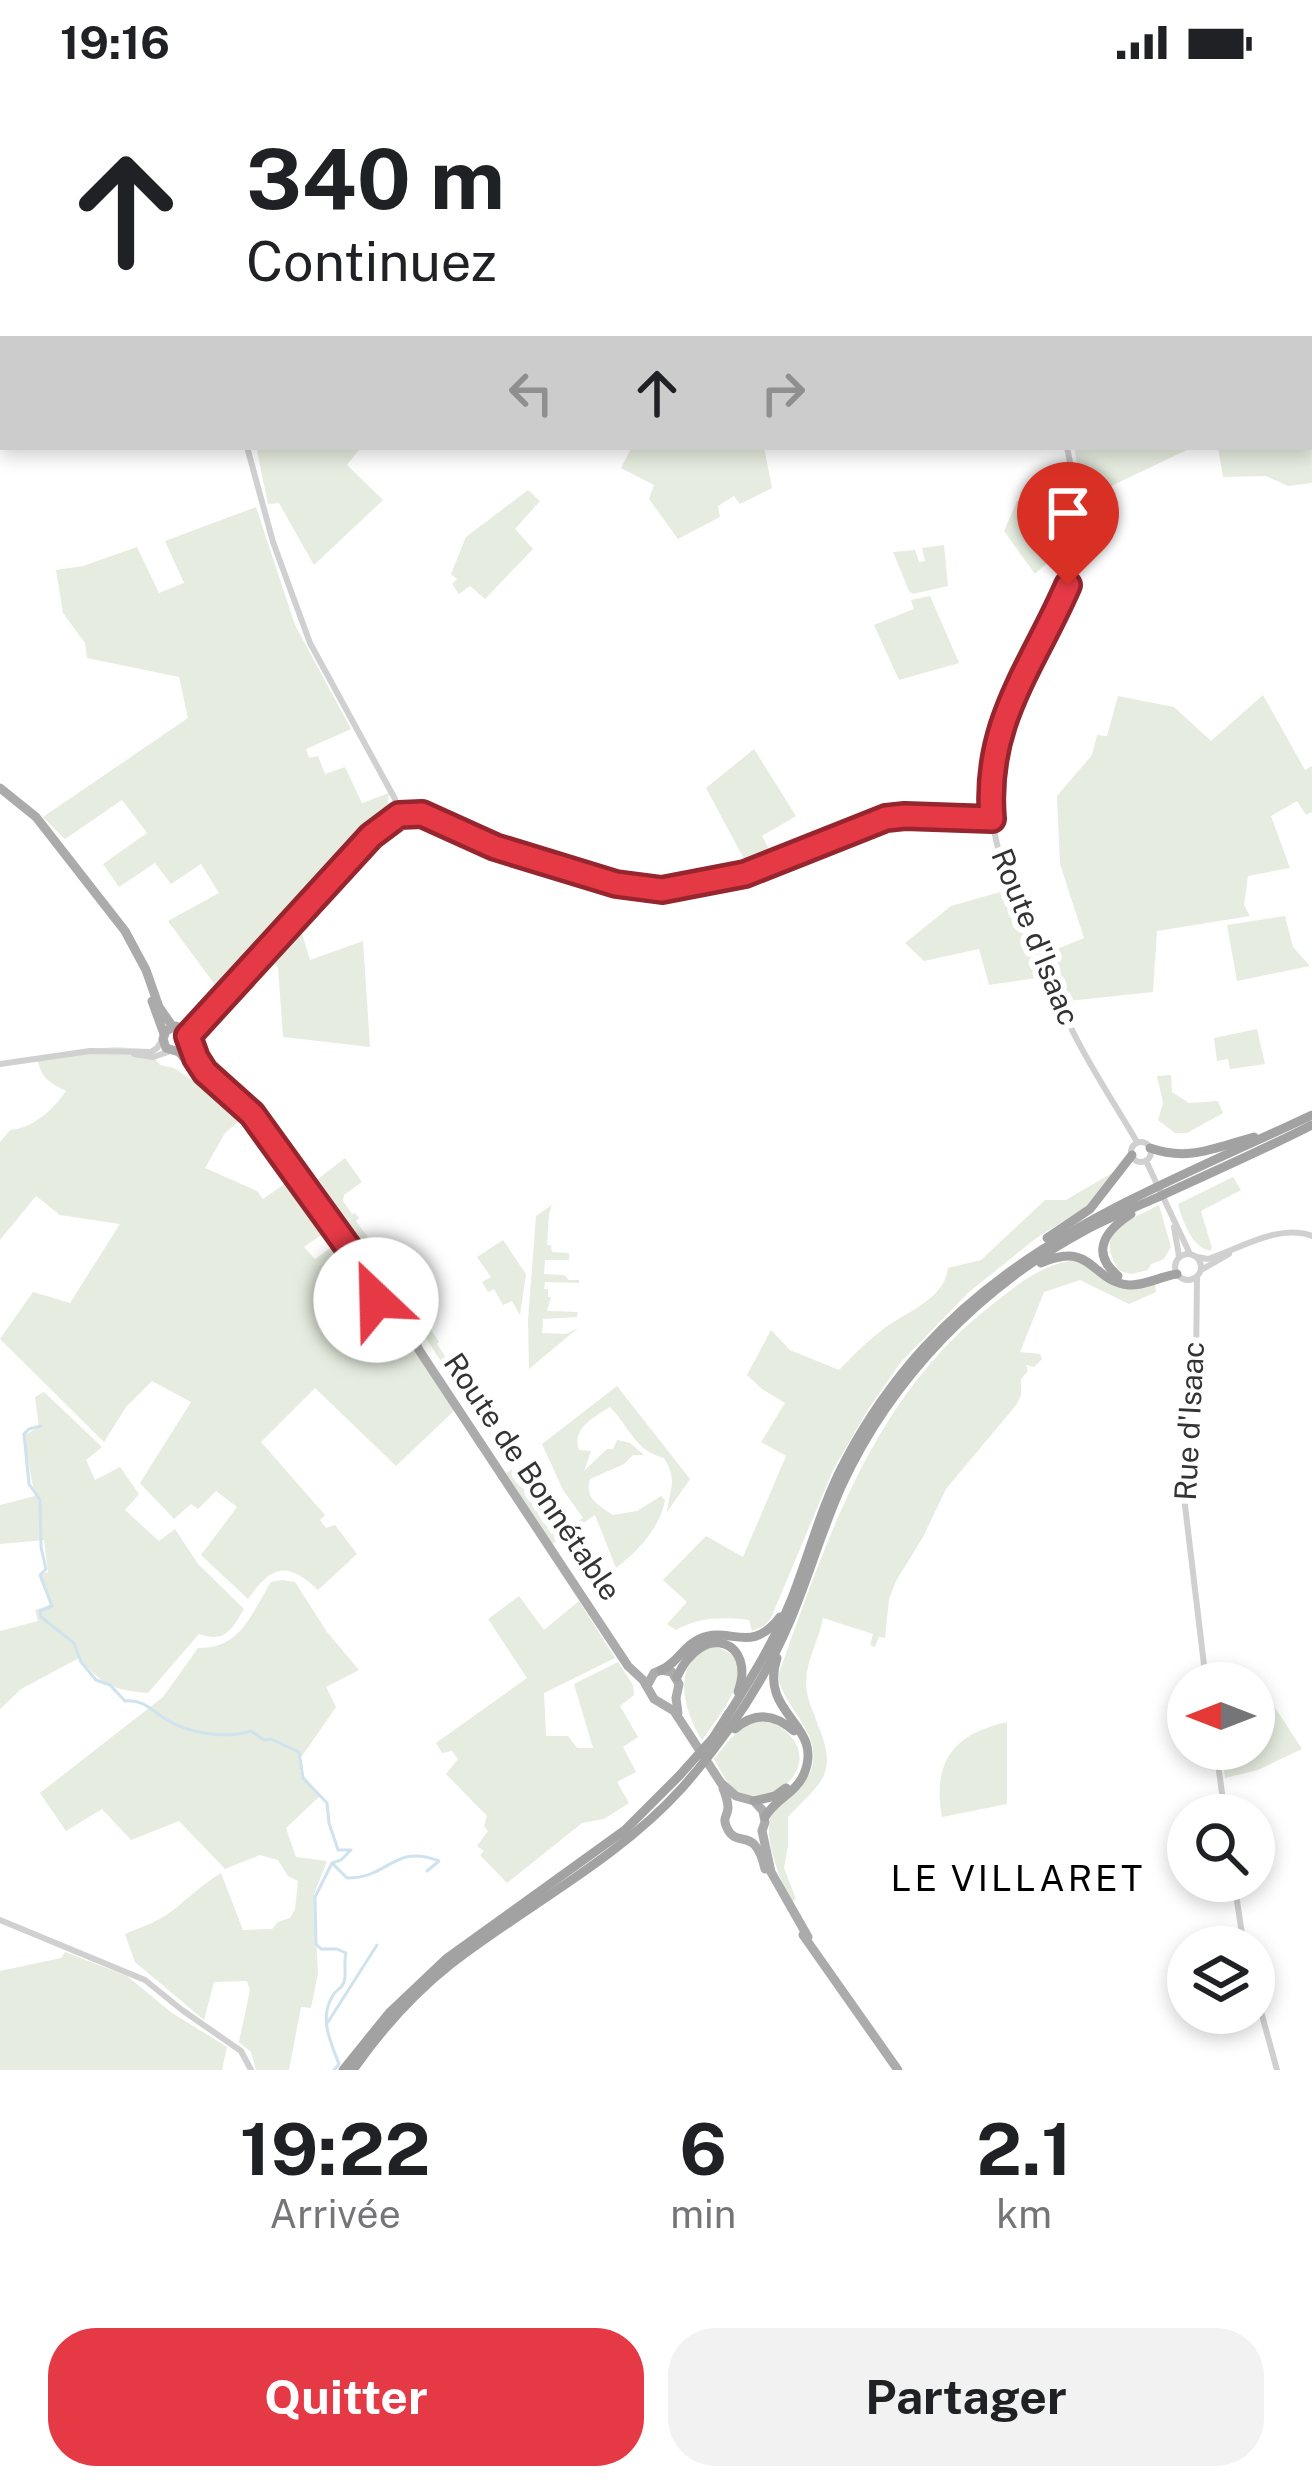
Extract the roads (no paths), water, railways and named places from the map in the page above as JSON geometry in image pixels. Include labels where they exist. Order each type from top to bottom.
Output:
[{"type":"highway","points":[[343,2070],[389,2013],[446,1960],[625,1830],[713,1738],[755,1672],[791,1600],[830,1493],[870,1418],[945,1324],[972,1299],[1094,1217],[1312,1115]]},
{"type":"highway","points":[[1013,1272],[1082,1232],[1312,1125]]},
{"type":"highway","points":[[1150,1148],[1206,1153],[1271,1134]]},
{"type":"highway","points":[[765,1817],[796,1787],[808,1762],[804,1736],[781,1707],[772,1671],[842,1485],[895,1395],[945,1336],[1031,1250],[1090,1209],[1132,1155]]},
{"type":"highway","points":[[1158,1197],[1114,1227],[1104,1241],[1104,1257],[1112,1271],[1126,1279],[1178,1269]]},
{"type":"highway","points":[[1013,1272],[1066,1255],[1132,1285],[1178,1269]]},
{"type":"highway","points":[[657,1671],[674,1663],[699,1639],[759,1636],[791,1600]]},
{"type":"highway","points":[[711,1754],[757,1686],[790,1620]]},
{"type":"highway","points":[[677,1677],[689,1655],[703,1644],[732,1649],[743,1673],[727,1718]]},
{"type":"highway","points":[[353,2070],[394,2018],[449,1966],[624,1842],[670,1801],[738,1726],[749,1718],[775,1718],[792,1728],[800,1741],[803,1754],[797,1775],[782,1791],[749,1800]]},
{"type":"main road","points":[[0,788],[36,817],[125,932],[141,961],[156,1018],[170,1032],[188,1038],[205,1072],[252,1114],[363,1268],[387,1292]]},
{"type":"main road","points":[[170,1032],[166,1048],[252,1114]]},
{"type":"main road","points":[[175,1052],[187,1046],[188,1038]]},
{"type":"main road","points":[[363,1268],[376,1300],[376,1318],[402,1330],[419,1350]]},
{"type":"main road","points":[[376,1300],[387,1292],[404,1299],[404,1316],[391,1324]]},
{"type":"main road","name":"Route de Bonnétable","points":[[404,1316],[419,1350],[625,1661],[650,1695],[674,1711],[685,1729]]},
{"type":"main road","points":[[625,1661],[639,1672],[672,1672],[677,1677],[677,1709],[721,1783],[728,1831],[761,1851],[774,1892],[808,1937]]},
{"type":"main road","points":[[647,1686],[657,1671]]},
{"type":"main road","points":[[661,1701],[677,1694]]},
{"type":"main road","points":[[721,1783],[760,1805],[775,1884],[898,2070]]},
{"type":"main road","points":[[728,1809],[749,1800]]},
{"type":"main road","points":[[748,1839],[762,1831]]},
{"type":"street","points":[[249,450],[273,542],[310,643],[395,799],[399,815]]},
{"type":"street","name":"Route d'Isaac","points":[[1067,450],[1078,508],[1076,556],[1062,600],[1004,718],[993,762],[992,819],[1003,871],[1060,1003],[1137,1142]]},
{"type":"street","points":[[959,817],[991,805]]},
{"type":"street","points":[[188,1038],[371,836],[399,815],[428,815],[495,847],[648,890],[745,874],[886,818],[992,819]]},
{"type":"street","points":[[0,1064],[90,1051],[151,1052],[170,1032],[205,1016]]},
{"type":"street","points":[[122,1051],[149,1057],[175,1052]]},
{"type":"street","points":[[1137,1142],[1150,1148],[1146,1160],[1139,1162],[1132,1155],[1137,1142]]},
{"type":"street","points":[[1146,1160],[1194,1255],[1208,1258],[1285,1232],[1312,1236]]},
{"type":"street","points":[[1170,1212],[1178,1269],[1190,1280],[1241,1248]]},
{"type":"street","points":[[1178,1269],[1194,1255]]},
{"type":"street","name":"Rue d'Isaac","points":[[1194,1255],[1199,1273],[1196,1361],[1184,1497],[1204,1662]]},
{"type":"street","name":"Rue d'Isaac","points":[[1178,1269],[1191,1294],[1196,1319]]},
{"type":"street","points":[[0,1920],[145,1980],[242,2051],[251,2070]]},
{"type":"street","points":[[1267,2034],[1277,2070]]},
{"type":"waterway","points":[[41,1426],[24,1434],[29,1484],[40,1500],[46,1569],[40,1575],[52,1606],[40,1611],[41,1617],[74,1643],[81,1662],[96,1680],[110,1685],[125,1701],[143,1704],[187,1729],[220,1735],[251,1731],[299,1752],[303,1778],[327,1803],[338,1850],[351,1850],[332,1863],[315,1897],[316,1944],[346,1953],[344,1982],[326,2014],[339,2064],[334,2070]]},
{"type":"waterway","points":[[333,1864],[347,1878],[373,1873],[401,1858],[439,1861],[427,1871]]},
{"type":"waterway","points":[[328,2022],[377,1945]]},
{"type":"district","name":"LE VILLARET","points":[[1018,1878]]}]
